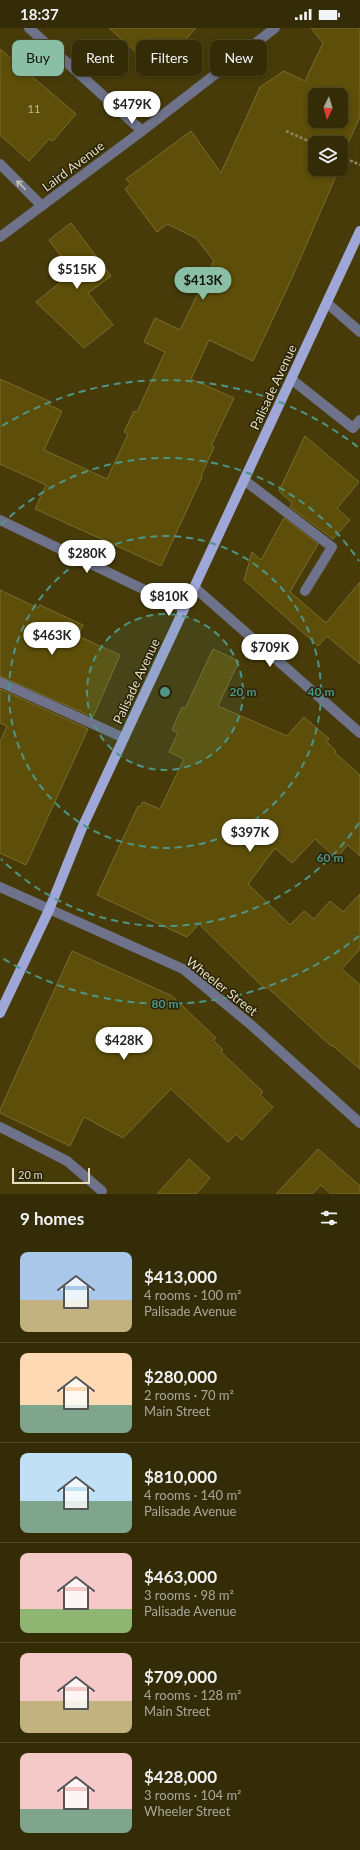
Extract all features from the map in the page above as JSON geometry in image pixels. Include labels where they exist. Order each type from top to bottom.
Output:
[{"type":"main road","name":"Palisade Avenue","points":[[0,1013],[49,910],[80,835],[124,738],[360,231]]},
{"type":"street","points":[[29,28],[142,131]]},
{"type":"street","name":"Laird Avenue","points":[[0,237],[142,131],[275,28]]},
{"type":"street","points":[[0,164],[42,206]]},
{"type":"street","points":[[327,303],[360,332]]},
{"type":"street","points":[[291,379],[353,428],[360,420]]},
{"type":"street","points":[[244,480],[332,547],[304,591]]},
{"type":"street","points":[[0,520],[184,609]]},
{"type":"street","points":[[194,587],[360,733]]},
{"type":"street","points":[[0,682],[124,738]]},
{"type":"street","name":"Wheeler Street","points":[[0,887],[182,969],[250,1024],[360,1123]]},
{"type":"street","points":[[0,1127],[67,1161],[102,1191]]},
{"type":"path","points":[[286,131],[308,141]]},
{"type":"path","points":[[348,159],[360,165]]},
{"type":"building","points":[[109,28],[196,28],[185,40],[136,40],[136,52],[128,45],[128,40],[122,40]]},
{"type":"building","points":[[311,28],[360,28],[360,117],[348,144],[348,136],[308,136],[308,176],[336,176],[291,280],[253,361],[209,340],[191,379],[234,398],[211,446],[214,447],[201,476],[202,477],[161,566],[35,509],[46,485],[0,464],[0,379],[51,402],[49,405],[62,411],[44,450],[107,479],[128,434],[124,432],[134,411],[137,412],[165,352],[144,342],[155,318],[180,330],[214,261],[196,238],[167,224],[157,232],[125,189],[131,184],[126,179],[191,131],[221,173],[260,87],[284,71],[305,81],[323,43]]},
{"type":"building","points":[[0,49],[12,59],[12,76],[32,76],[76,114],[53,141],[49,139],[29,161],[0,135]]},
{"type":"building","points":[[71,223],[111,276],[88,293],[113,325],[84,348],[36,302],[73,272],[49,240]]},
{"type":"building","points":[[305,436],[359,482],[337,508],[350,520],[333,539],[290,507],[292,503],[279,491]]},
{"type":"building","points":[[284,518],[318,544],[290,592],[326,623],[360,582],[360,664],[327,636],[318,646],[244,580],[252,552],[261,560]]},
{"type":"building","points":[[0,590],[38,608],[40,605],[83,625],[78,636],[120,655],[93,717],[0,676]]},
{"type":"building","points":[[213,649],[239,661],[218,706],[287,736],[304,717],[329,739],[327,742],[336,751],[335,753],[360,775],[360,856],[348,845],[336,858],[315,839],[292,863],[275,848],[248,884],[290,925],[304,911],[314,919],[330,901],[343,912],[360,894],[360,949],[342,969],[360,985],[360,1069],[332,1045],[331,1046],[267,987],[265,989],[199,924],[187,937],[97,895],[138,806],[140,807],[143,802],[160,809],[184,759],[169,752],[178,733],[172,730],[182,707],[185,709]]},
{"type":"building","points":[[0,689],[88,729],[26,865],[0,853],[0,742],[7,726],[0,723]]},
{"type":"building","points":[[72,951],[172,996],[216,1038],[213,1040],[223,1050],[221,1052],[263,1092],[260,1095],[273,1107],[242,1140],[236,1134],[228,1142],[171,1089],[123,1138],[84,1117],[70,1146],[0,1113],[0,1110]]},
{"type":"building","points":[[318,1149],[360,1186],[360,1194],[331,1194],[321,1185],[312,1194],[276,1194]]},
{"type":"building","points":[[189,1159],[210,1178],[196,1194],[157,1194]]}]
